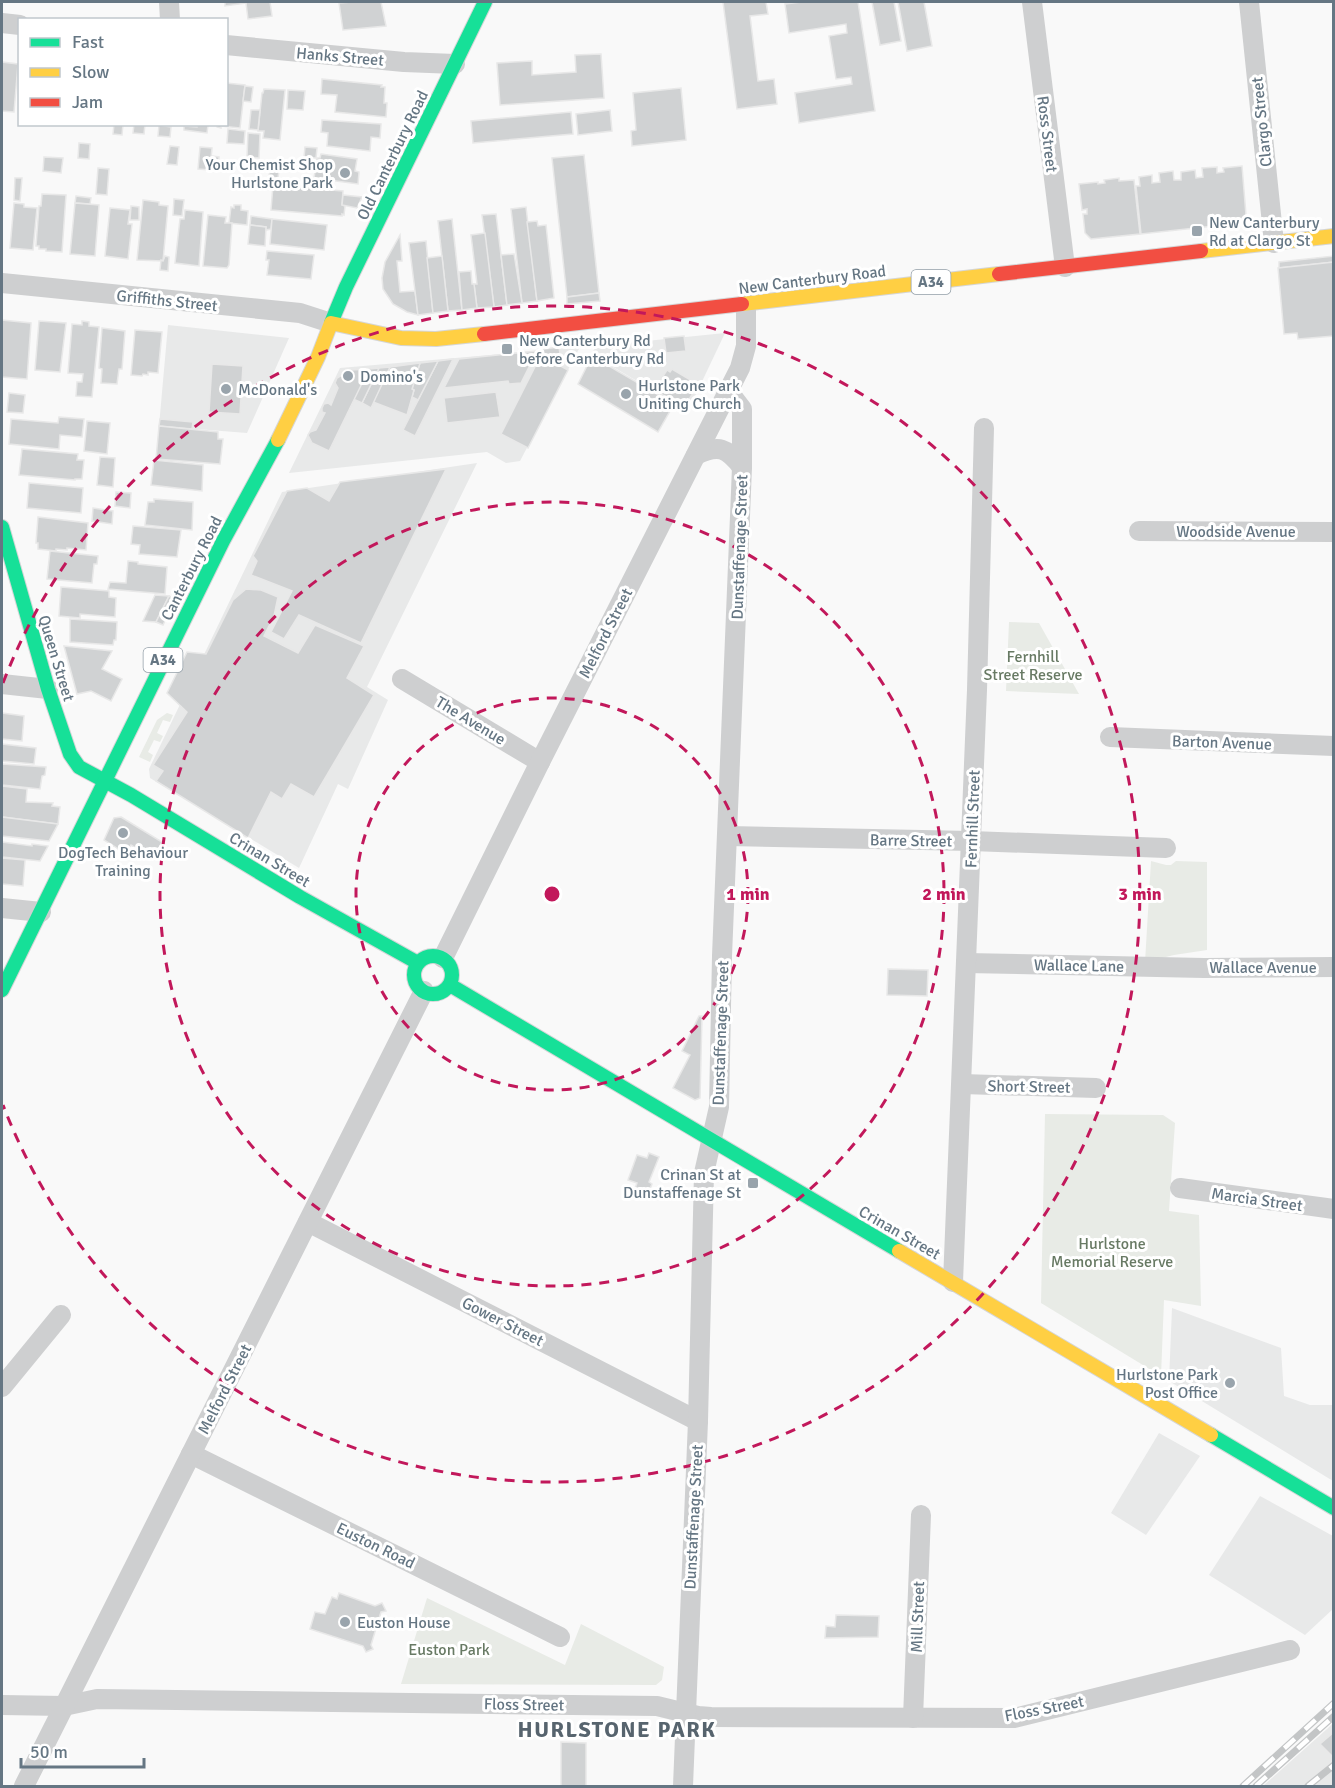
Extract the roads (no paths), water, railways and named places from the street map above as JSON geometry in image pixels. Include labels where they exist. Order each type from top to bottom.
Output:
[{"type":"main road","name":"Old Canterbury Road","points":[[331,323],[346,287],[485,2]]},
{"type":"main road","name":"New Canterbury Road","points":[[331,323],[401,338],[436,339],[1334,236]]},
{"type":"main road","name":"Canterbury Road","points":[[2,990],[223,541],[288,422],[331,323]]},
{"type":"main road","name":"Queen Street","points":[[2,527],[48,689],[70,754],[82,770],[105,781]]},
{"type":"main road","name":"Crinan Street","points":[[105,781],[300,897],[418,963]]},
{"type":"main road","points":[[426,957],[443,958],[452,973],[450,985],[441,993],[429,993],[418,987],[414,974],[418,963],[426,957]]},
{"type":"main road","name":"Crinan Street","points":[[450,985],[1334,1508]]},
{"type":"street","points":[[169,2],[170,18]]},
{"type":"street","name":"Ross Street","points":[[1032,2],[1065,267]]},
{"type":"street","name":"Clargo Street","points":[[1249,2],[1274,243]]},
{"type":"street","points":[[2,23],[18,25]]},
{"type":"street","name":"Hanks Street","points":[[228,45],[393,61],[455,64]]},
{"type":"street","name":"Griffiths Street","points":[[2,283],[300,313],[331,323]]},
{"type":"street","name":"Melford Street","points":[[443,958],[744,358],[746,303]]},
{"type":"street","name":"Dunstaffenage Street","points":[[683,1786],[698,1421],[704,1173],[719,1107],[722,956],[742,467],[742,409],[725,399]]},
{"type":"street","name":"Fernhill Street","points":[[953,1282],[971,841],[984,428]]},
{"type":"street","points":[[696,455],[708,449],[722,449],[730,453],[742,467]]},
{"type":"street","name":"Woodside Avenue","points":[[1139,531],[1334,532]]},
{"type":"street","name":"The Avenue","points":[[402,679],[540,762]]},
{"type":"street","points":[[2,684],[48,689]]},
{"type":"street","name":"Barton Avenue","points":[[1110,737],[1334,746]]},
{"type":"street","name":"Barre Street","points":[[728,836],[1166,848]]},
{"type":"street","points":[[2,908],[41,912]]},
{"type":"street","name":"Wallace Lane","points":[[966,963],[1192,968]]},
{"type":"street","name":"Wallace Avenue","points":[[1192,968],[1334,967]]},
{"type":"street","name":"Melford Street","points":[[24,1786],[424,991]]},
{"type":"street","name":"Short Street","points":[[962,1084],[1096,1088]]},
{"type":"street","name":"Marcia Street","points":[[1180,1188],[1334,1209]]},
{"type":"street","name":"Gower Street","points":[[308,1222],[698,1421]]},
{"type":"street","points":[[2,1387],[62,1315]]},
{"type":"street","name":"Euston Road","points":[[191,1454],[560,1637]]},
{"type":"street","name":"Mill Street","points":[[913,1718],[921,1515]]},
{"type":"street","name":"Floss Street","points":[[2,1705],[64,1706],[97,1699],[354,1702],[657,1706],[711,1717],[1014,1718],[1290,1650]]},
{"type":"railway","points":[[1243,1786],[1334,1703]]},
{"type":"railway","points":[[1256,1786],[1334,1716]]},
{"type":"railway","points":[[1308,1786],[1334,1765]]},
{"type":"place","name":"Your Chemist Shop Hurlstone Park","points":[[345,173]]},
{"type":"place","name":"New Canterbury Rd at Clargo St","points":[[1197,231]]},
{"type":"place","name":"New Canterbury Rd before Canterbury Rd","points":[[507,349]]},
{"type":"place","name":"Domino's","points":[[348,376]]},
{"type":"place","name":"McDonald's","points":[[226,389]]},
{"type":"place","name":"Hurlstone Park Uniting Church","points":[[626,394]]},
{"type":"place","name":"DogTech Behaviour Training","points":[[123,833]]},
{"type":"place","name":"Crinan St at Dunstaffenage St","points":[[753,1183]]},
{"type":"place","name":"Hurlstone Park Post Office","points":[[1230,1383]]},
{"type":"place","name":"Euston House","points":[[345,1622]]},
{"type":"district","name":"HURLSTONE PARK","points":[[617,1729]]},
{"type":"park label","name":"Fernhill Street Reserve","points":[[1033,665]]},
{"type":"park label","name":"Hurlstone Memorial Reserve","points":[[1112,1252]]},
{"type":"park label","name":"Euston Park","points":[[449,1649]]}]
